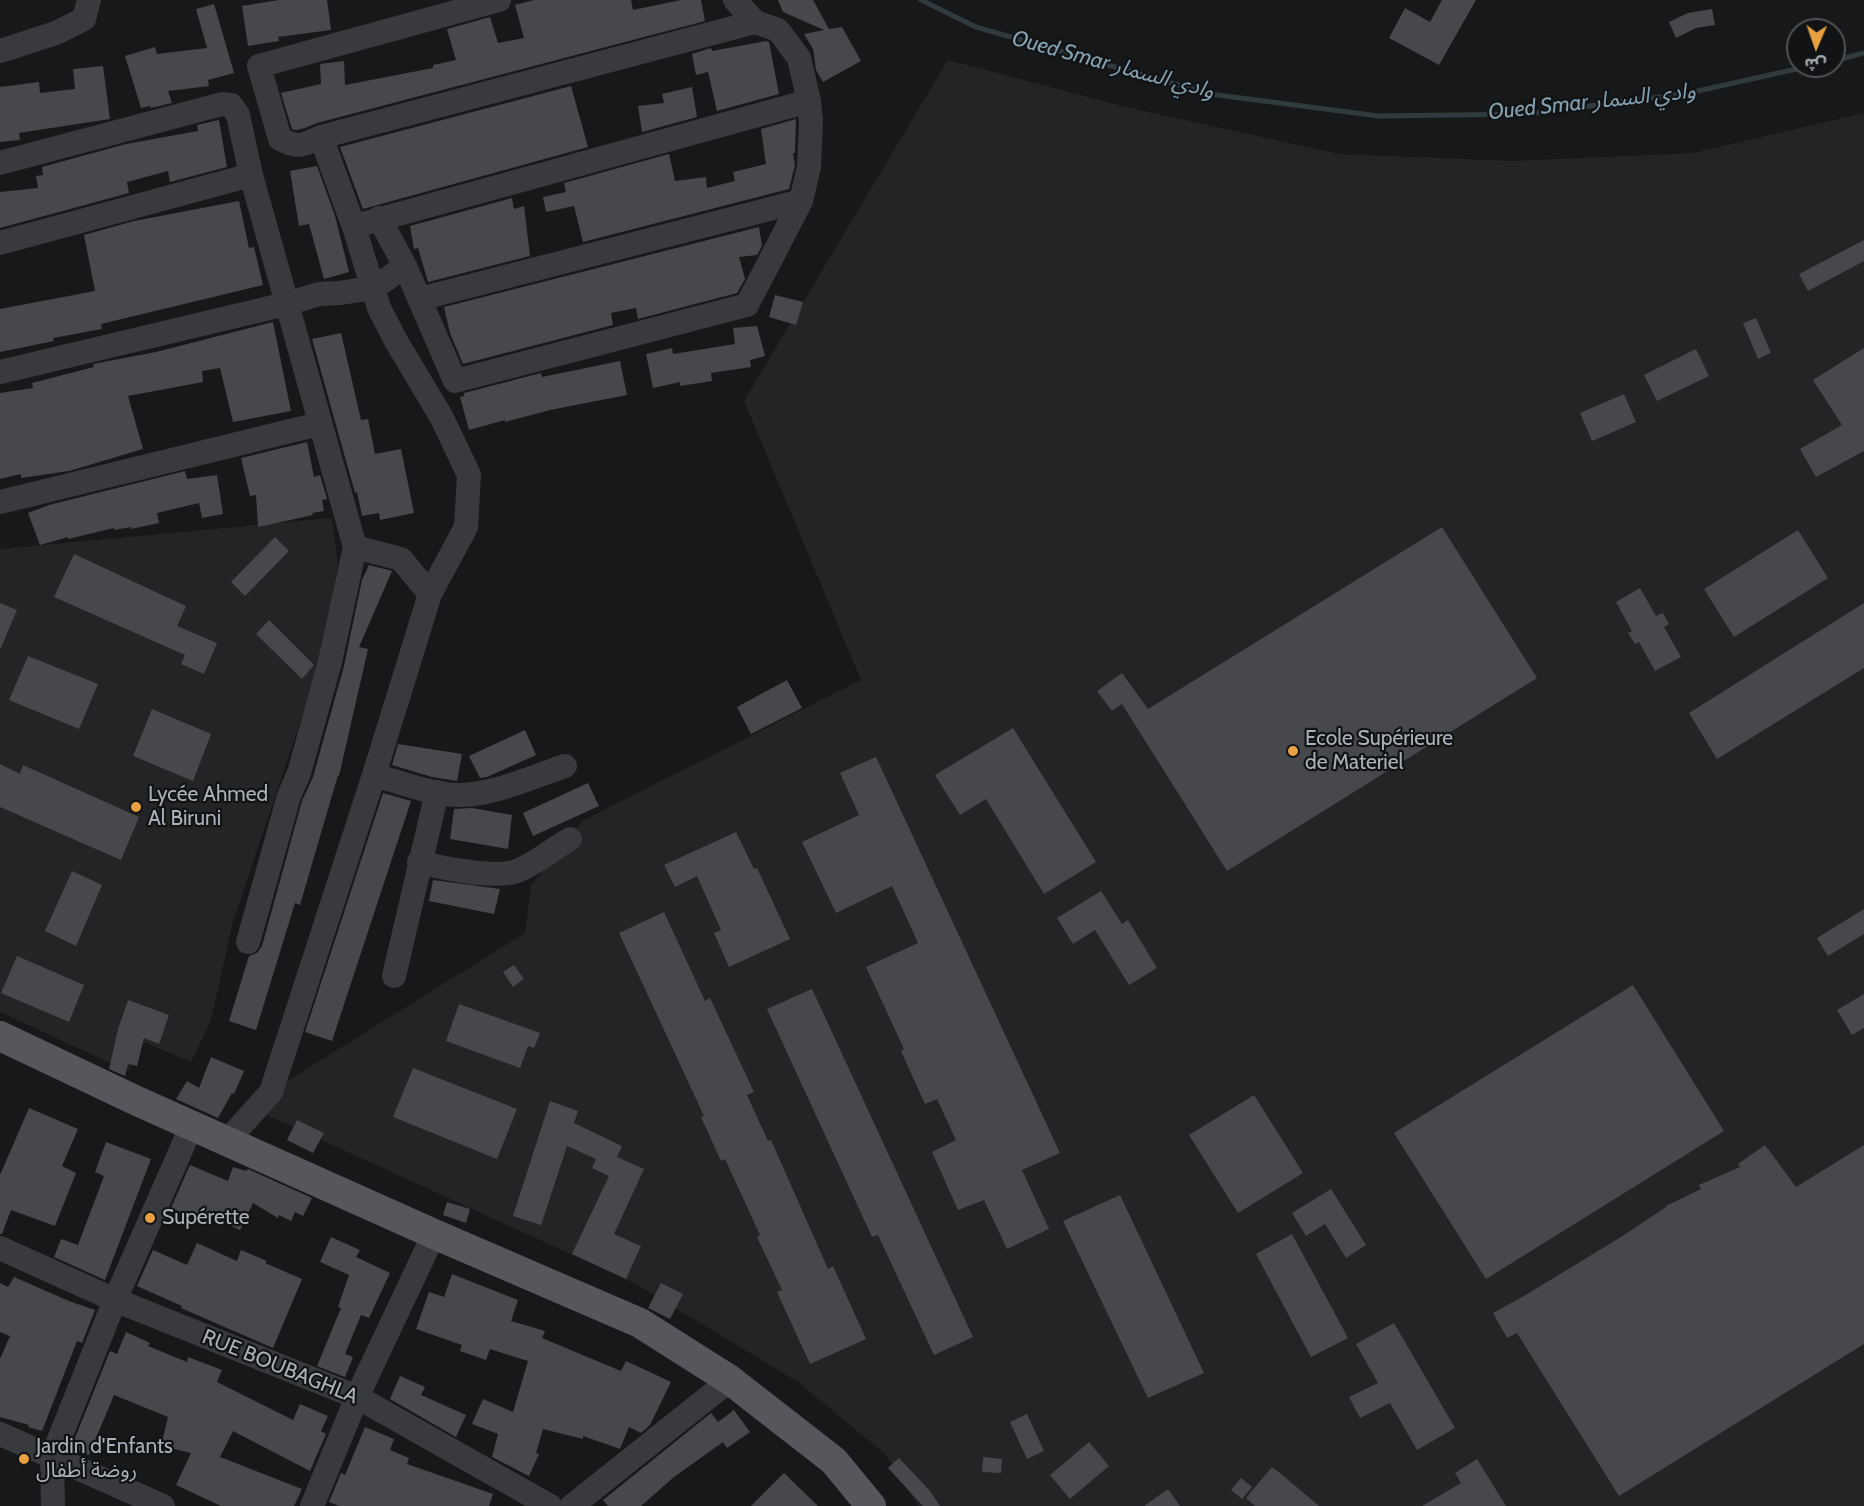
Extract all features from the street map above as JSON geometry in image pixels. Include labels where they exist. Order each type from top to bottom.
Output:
[{"type":"main road","points":[[0,1036],[227,1142],[640,1323],[730,1380],[834,1461],[871,1506]]},
{"type":"street","points":[[0,51],[57,33],[84,19],[89,0]]},
{"type":"street","points":[[499,0],[259,66],[280,139],[294,146],[756,22]]},
{"type":"street","points":[[379,218],[405,266],[455,381],[747,305],[801,201],[809,167],[811,121],[799,58],[778,30],[756,22],[735,0]]},
{"type":"street","points":[[354,227],[379,218],[809,101]]},
{"type":"street","points":[[0,163],[222,104],[231,105],[238,115],[251,175],[354,547],[330,662],[300,773],[289,796],[248,942]]},
{"type":"street","points":[[227,1142],[271,1092],[430,594],[466,527],[470,475],[442,418],[379,308],[354,227],[321,137]]},
{"type":"street","points":[[0,243],[251,175]]},
{"type":"street","points":[[419,299],[801,201]]},
{"type":"street","points":[[0,372],[286,304],[319,294],[374,288],[405,266]]},
{"type":"street","points":[[0,502],[319,424]]},
{"type":"street","points":[[354,547],[402,559],[430,594]]},
{"type":"street","points":[[374,775],[437,792],[459,795],[486,792],[565,766]]},
{"type":"street","points":[[394,976],[437,792]]},
{"type":"street","points":[[419,862],[432,866],[493,874],[516,872],[570,839]]},
{"type":"street","points":[[53,1506],[52,1457],[115,1300],[192,1125]]},
{"type":"street","points":[[312,1506],[357,1396],[434,1234]]},
{"type":"street","name":"RUE BOUBAGHLA","points":[[0,1248],[115,1300],[357,1396],[550,1506]]},
{"type":"street","points":[[572,1506],[730,1380]]},
{"type":"street","points":[[0,1434],[163,1506]]},
{"type":"shaded area","name":"Ecole Supérieure de Materiel","points":[[948,60],[1126,107],[1339,154],[1513,161],[1693,153],[1864,113],[1864,1506],[918,1506],[885,1454],[798,1382],[634,1283],[247,1106],[525,933],[531,886],[582,821],[861,680],[744,401]]},
{"type":"shaded area","name":"Lycée Ahmed Al Biruni","points":[[332,518],[338,564],[324,651],[233,922],[211,1020],[191,1062],[141,1041],[128,1071],[0,1012],[0,549]]},
{"type":"building","points":[[279,0],[327,0],[331,30],[278,37],[279,41],[248,46],[242,6]]},
{"type":"building","points":[[534,0],[631,0],[633,10],[681,0],[701,0],[705,21],[305,128],[292,129],[281,93],[321,84],[320,64],[344,61],[345,85],[433,68],[433,65],[456,60],[447,29],[490,17],[498,43],[524,38],[515,5]]},
{"type":"building","points":[[778,0],[813,0],[829,29],[842,27],[861,61],[823,82],[816,70],[813,49],[804,34],[824,30],[783,12]]},
{"type":"building","points":[[1442,0],[1476,0],[1439,65],[1389,38],[1405,8],[1430,22]]},
{"type":"building","points":[[214,4],[234,73],[208,80],[209,86],[168,91],[172,103],[141,108],[125,56],[155,47],[157,54],[207,48],[196,9]]},
{"type":"building","points":[[1712,9],[1715,25],[1696,28],[1676,38],[1669,22],[1688,13]]},
{"type":"building","points":[[769,42],[779,94],[717,111],[708,72],[696,75],[692,54],[711,48],[712,51]]},
{"type":"building","points":[[103,66],[110,119],[19,133],[20,140],[0,142],[0,87],[39,82],[40,93],[75,89],[73,69]]},
{"type":"building","points":[[571,86],[588,147],[363,209],[340,147]]},
{"type":"building","points":[[692,87],[697,117],[642,132],[638,106],[664,103],[662,94]]},
{"type":"building","points":[[796,119],[795,153],[793,153],[795,165],[789,189],[583,242],[574,206],[546,212],[543,197],[566,192],[564,183],[669,154],[675,181],[706,177],[707,188],[735,181],[733,172],[766,164],[761,129]]},
{"type":"building","points":[[219,120],[227,167],[170,182],[168,171],[127,182],[129,193],[0,228],[0,192],[38,188],[36,176],[43,175],[42,167],[126,144],[198,131],[197,125]]},
{"type":"building","points":[[317,166],[335,216],[349,272],[324,279],[309,224],[299,226],[290,171]]},
{"type":"building","points":[[512,198],[514,209],[524,206],[530,256],[428,282],[418,248],[414,249],[410,226]]},
{"type":"building","points":[[239,201],[249,248],[254,247],[263,285],[101,324],[102,329],[53,338],[54,341],[0,352],[0,309],[95,291],[84,235],[134,221]]},
{"type":"building","points":[[759,227],[762,246],[757,255],[739,257],[745,279],[737,293],[638,319],[636,308],[611,313],[613,325],[463,364],[450,333],[444,307]]},
{"type":"building","points":[[1864,240],[1864,261],[1808,291],[1799,274]]},
{"type":"building","points":[[775,295],[803,302],[796,325],[769,317]]},
{"type":"building","points":[[1756,318],[1771,353],[1758,359],[1743,323]]},
{"type":"building","points":[[273,322],[291,411],[233,422],[220,368],[202,371],[203,382],[128,396],[143,449],[69,471],[21,478],[21,474],[0,479],[0,393],[33,388],[32,383],[94,367],[93,364],[156,352]]},
{"type":"building","points":[[757,326],[765,356],[750,360],[751,367],[711,373],[712,381],[680,386],[680,382],[653,388],[646,354],[672,348],[673,354],[735,344],[733,328]]},
{"type":"building","points":[[341,333],[361,420],[368,419],[375,454],[401,449],[414,513],[380,520],[379,513],[362,516],[312,339]]},
{"type":"building","points":[[1864,348],[1864,451],[1816,477],[1800,449],[1842,425],[1813,380]]},
{"type":"building","points":[[1696,349],[1709,376],[1657,401],[1644,375]]},
{"type":"building","points":[[620,361],[627,395],[550,410],[469,430],[460,397],[464,396],[464,393],[541,373],[542,377]]},
{"type":"building","points":[[1624,394],[1636,422],[1592,441],[1580,413]]},
{"type":"building","points":[[307,442],[314,477],[320,475],[327,499],[322,500],[324,511],[258,527],[256,495],[250,496],[241,458]]},
{"type":"building","points":[[185,471],[187,479],[217,475],[223,514],[202,518],[199,503],[157,513],[159,523],[131,529],[131,527],[114,530],[114,528],[40,545],[28,513],[49,505]]},
{"type":"building","points":[[1442,527],[1537,678],[1227,871],[1122,704],[1112,711],[1097,691],[1122,673],[1148,709]]},
{"type":"building","points":[[1798,530],[1828,578],[1734,637],[1704,589]]},
{"type":"building","points":[[275,537],[289,551],[245,596],[231,582]]},
{"type":"building","points":[[74,554],[186,606],[177,626],[217,643],[204,674],[181,664],[185,655],[54,597]]},
{"type":"building","points":[[369,565],[392,571],[359,647],[368,649],[339,776],[300,905],[295,903],[256,1030],[229,1021],[249,956],[257,953],[262,946],[302,801],[313,777],[344,666],[362,580]]},
{"type":"building","points":[[1640,588],[1656,616],[1663,613],[1669,624],[1664,627],[1681,657],[1655,671],[1639,642],[1635,644],[1628,633],[1632,631],[1616,602]]},
{"type":"building","points":[[0,603],[17,610],[0,650]]},
{"type":"building","points":[[1864,603],[1864,668],[1717,759],[1689,713]]},
{"type":"building","points":[[269,620],[314,665],[302,679],[256,634]]},
{"type":"building","points":[[28,656],[98,684],[79,729],[9,700]]},
{"type":"building","points":[[787,680],[802,708],[751,734],[737,707]]},
{"type":"building","points":[[152,709],[211,734],[193,781],[133,756]]},
{"type":"building","points":[[1013,728],[1096,862],[1044,894],[986,799],[960,815],[935,775]]},
{"type":"building","points":[[525,730],[536,755],[480,778],[469,756]]},
{"type":"building","points":[[398,744],[462,754],[457,781],[432,777],[392,765]]},
{"type":"building","points":[[876,757],[1060,1153],[1022,1170],[1049,1229],[1007,1249],[984,1200],[958,1210],[932,1152],[956,1140],[937,1099],[925,1104],[901,1051],[904,1049],[866,967],[918,943],[892,886],[836,913],[802,842],[859,815],[840,773]]},
{"type":"building","points":[[0,764],[20,774],[23,765],[139,817],[121,860],[0,807]]},
{"type":"building","points":[[588,783],[599,806],[533,836],[523,813]]},
{"type":"building","points":[[383,793],[411,801],[332,1041],[305,1032]]},
{"type":"building","points":[[472,808],[512,815],[508,849],[450,839],[454,809]]},
{"type":"building","points":[[736,832],[754,869],[757,868],[790,939],[729,967],[714,933],[721,930],[697,876],[675,887],[664,865]]},
{"type":"building","points":[[72,871],[102,885],[76,946],[45,931]]},
{"type":"building","points":[[433,880],[500,889],[494,914],[429,901]]},
{"type":"building","points":[[1101,891],[1122,924],[1128,920],[1157,968],[1129,985],[1095,930],[1073,944],[1057,918]]},
{"type":"building","points":[[1864,909],[1864,934],[1828,956],[1817,938]]},
{"type":"building","points":[[664,912],[705,1001],[710,998],[754,1092],[747,1095],[768,1141],[771,1140],[828,1269],[833,1266],[866,1339],[810,1364],[777,1292],[782,1290],[757,1237],[760,1235],[725,1159],[721,1161],[701,1117],[704,1116],[619,933]]},
{"type":"building","points":[[17,956],[84,985],[69,1022],[1,993]]},
{"type":"building","points":[[514,965],[524,979],[513,987],[503,972]]},
{"type":"building","points":[[1633,985],[1724,1131],[1486,1279],[1394,1133]]},
{"type":"building","points":[[812,989],[973,1337],[934,1355],[878,1235],[872,1237],[767,1009]]},
{"type":"building","points":[[1864,994],[1864,1028],[1852,1035],[1837,1010]]},
{"type":"building","points":[[128,1000],[169,1015],[159,1044],[144,1038],[137,1066],[128,1064],[125,1076],[109,1069],[118,1029]]},
{"type":"building","points":[[459,1004],[540,1033],[534,1048],[528,1046],[520,1068],[446,1041]]},
{"type":"building","points":[[211,1057],[244,1071],[234,1094],[232,1093],[218,1118],[176,1099],[187,1081],[199,1088]]},
{"type":"building","points":[[413,1068],[517,1109],[497,1159],[393,1117]]},
{"type":"building","points":[[1254,1095],[1303,1173],[1238,1213],[1189,1135]]},
{"type":"building","points":[[550,1101],[578,1111],[574,1123],[622,1146],[617,1157],[644,1169],[614,1234],[641,1246],[626,1279],[572,1254],[609,1176],[592,1168],[596,1159],[567,1146],[541,1225],[513,1216]]},
{"type":"building","points":[[29,1108],[78,1129],[62,1166],[76,1173],[55,1226],[11,1210],[2,1234],[0,1234],[0,1175]]},
{"type":"building","points":[[297,1120],[324,1133],[313,1153],[287,1140]]},
{"type":"building","points":[[106,1142],[151,1159],[105,1280],[54,1257],[61,1239],[78,1245],[104,1176],[95,1172]]},
{"type":"building","points":[[1765,1145],[1796,1187],[1864,1145],[1864,1344],[1619,1496],[1517,1333],[1507,1338],[1493,1313],[1621,1237],[1666,1206],[1701,1189],[1699,1185],[1740,1167],[1738,1164]]},
{"type":"building","points":[[190,1165],[228,1181],[233,1167],[246,1171],[248,1169],[312,1198],[303,1216],[295,1212],[291,1221],[279,1215],[278,1218],[253,1203],[240,1230],[204,1213],[201,1221],[171,1208]]},
{"type":"building","points":[[1331,1189],[1366,1245],[1346,1258],[1325,1224],[1306,1236],[1292,1213]]},
{"type":"building","points":[[1120,1195],[1204,1373],[1148,1398],[1063,1221]]},
{"type":"building","points":[[447,1202],[470,1209],[466,1223],[443,1215]]},
{"type":"building","points":[[1292,1234],[1348,1338],[1311,1357],[1256,1254]]},
{"type":"building","points":[[331,1237],[360,1250],[356,1257],[390,1273],[369,1318],[361,1315],[345,1354],[353,1357],[345,1377],[317,1366],[341,1308],[338,1307],[349,1275],[320,1262]]},
{"type":"building","points":[[197,1243],[237,1261],[241,1250],[302,1279],[273,1348],[137,1286],[153,1250],[187,1265]]},
{"type":"building","points":[[452,1274],[518,1300],[511,1321],[545,1331],[542,1338],[621,1371],[626,1361],[671,1382],[650,1425],[641,1433],[629,1427],[620,1449],[583,1436],[583,1439],[543,1429],[536,1453],[539,1454],[529,1476],[492,1457],[498,1434],[472,1424],[483,1399],[513,1412],[528,1361],[490,1349],[486,1360],[460,1351],[462,1345],[416,1329],[429,1292],[444,1297]]},
{"type":"building","points":[[14,1277],[95,1310],[82,1343],[77,1341],[42,1431],[0,1417],[0,1359],[10,1336],[0,1332],[0,1283],[8,1287]]},
{"type":"building","points":[[661,1283],[683,1294],[670,1319],[648,1308]]},
{"type":"building","points":[[1394,1323],[1455,1428],[1417,1450],[1390,1403],[1360,1418],[1349,1397],[1378,1383],[1356,1344]]},
{"type":"building","points":[[126,1332],[150,1343],[148,1346],[187,1362],[188,1357],[222,1370],[217,1382],[293,1420],[300,1404],[328,1416],[321,1431],[326,1434],[310,1471],[233,1431],[220,1457],[302,1489],[294,1506],[221,1506],[176,1485],[191,1453],[161,1446],[168,1417],[114,1395],[89,1455],[71,1448],[110,1351],[117,1354]]},
{"type":"building","points":[[400,1376],[425,1387],[421,1395],[466,1415],[456,1437],[390,1399]]},
{"type":"building","points":[[734,1410],[750,1432],[727,1448],[723,1442],[674,1477],[641,1506],[608,1506],[603,1500],[711,1413],[718,1422]]},
{"type":"building","points":[[1027,1414],[1044,1451],[1027,1459],[1010,1422]]},
{"type":"building","points":[[365,1427],[394,1439],[390,1450],[409,1458],[407,1464],[493,1494],[489,1506],[339,1506],[329,1502],[341,1473],[345,1475]]},
{"type":"building","points":[[1089,1442],[1109,1466],[1070,1499],[1050,1475]]},
{"type":"building","points":[[983,1457],[1002,1459],[1001,1473],[982,1472]]},
{"type":"building","points":[[899,1458],[930,1491],[940,1506],[923,1506],[888,1468]]},
{"type":"building","points":[[1477,1459],[1506,1506],[1422,1506],[1461,1483],[1455,1473]]},
{"type":"building","points":[[1272,1467],[1319,1506],[1255,1506],[1246,1498]]},
{"type":"building","points":[[784,1473],[818,1506],[751,1506]]},
{"type":"building","points":[[1241,1478],[1252,1487],[1242,1499],[1231,1490]]},
{"type":"building","points":[[1168,1489],[1180,1506],[1144,1506]]},
{"type":"waterway","name":"Oued Smar وادي السمار","points":[[921,0],[976,27],[1210,94],[1379,116],[1529,114],[1689,93],[1786,71]]},
{"type":"waterway","name":"Oued Smar وادي السمار","points":[[1846,58],[1864,53]]},
{"type":"place","name":"Ecole Supérieure de Materiel","points":[[1293,751]]},
{"type":"place","name":"Lycée Ahmed Al Biruni","points":[[136,807]]},
{"type":"place","name":"Supérette","points":[[150,1218]]},
{"type":"place","name":"Jardin d'Enfants روضة أطفال","points":[[24,1459]]}]
